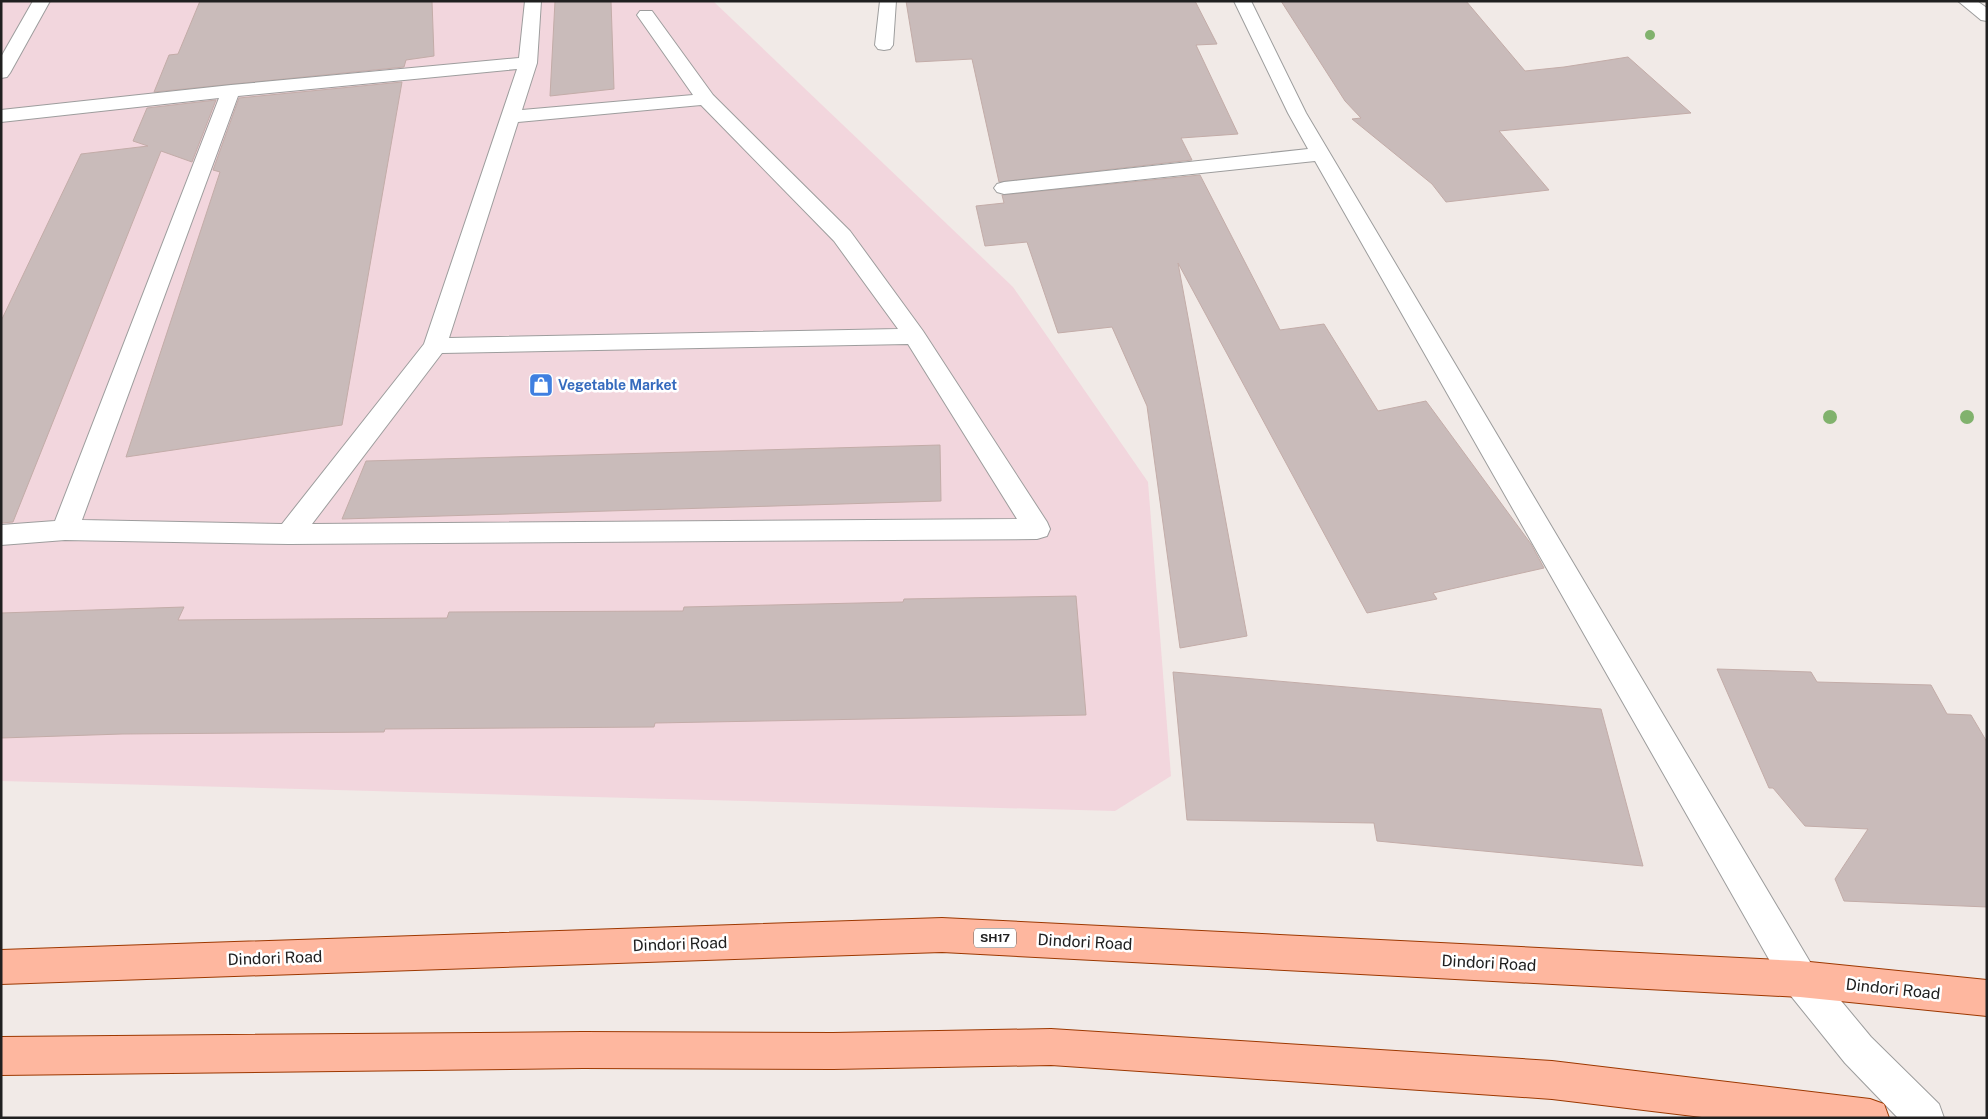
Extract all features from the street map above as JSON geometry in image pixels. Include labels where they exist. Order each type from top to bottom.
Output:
[{"type":"main road","name":"Dindori Road","points":[[1,967],[942,935],[1800,979],[1987,998]]},
{"type":"main road","points":[[1,1056],[583,1050],[833,1051],[1051,1047],[1552,1080],[1870,1118]]},
{"type":"street","points":[[1,73],[42,1]]},
{"type":"street","points":[[289,534],[435,346],[528,63],[534,1]]},
{"type":"street","points":[[884,45],[888,1]]},
{"type":"street","points":[[1242,1],[1297,113],[1800,979],[1858,1050],[1926,1118]]},
{"type":"street","points":[[1966,1],[1987,16]]},
{"type":"street","points":[[1,536],[65,530],[289,534],[1037,530],[915,336],[842,236],[706,98],[646,15]]},
{"type":"street","points":[[1,116],[231,91],[528,63]]},
{"type":"street","points":[[65,530],[231,91]]},
{"type":"street","points":[[510,117],[706,98]]},
{"type":"street","points":[[1004,188],[1321,154]]},
{"type":"street","points":[[435,346],[915,336]]},
{"type":"shaded area","name":"Vegetable Market","points":[[1,1],[713,1],[1013,287],[1148,482],[1171,776],[1115,811],[1,781]]},
{"type":"building","points":[[200,1],[432,1],[434,56],[406,60],[404,67],[154,92],[169,55],[178,54]]},
{"type":"building","points":[[555,1],[611,1],[614,89],[550,96]]},
{"type":"building","points":[[906,1],[1195,1],[1217,44],[1196,45],[1238,134],[1181,138],[1192,160],[999,182],[972,59],[916,62]]},
{"type":"building","points":[[1281,1],[1466,1],[1525,71],[1628,57],[1691,113],[1499,131],[1549,190],[1446,202],[1432,184],[1352,119],[1361,118],[1345,101]]},
{"type":"building","points":[[402,82],[342,425],[126,457],[220,172],[213,170],[239,98]]},
{"type":"building","points":[[216,100],[192,162],[161,151],[13,522],[1,523],[1,321],[81,154],[148,146],[133,141],[147,108]]},
{"type":"building","points":[[1200,175],[1280,330],[1324,324],[1378,411],[1426,401],[1531,544],[1544,568],[1433,593],[1437,599],[1367,613],[1178,263],[1247,636],[1180,648],[1147,406],[1112,327],[1058,333],[1027,242],[985,246],[976,206],[1004,203],[1002,195]]},
{"type":"building","points":[[940,445],[941,501],[342,519],[366,461]]},
{"type":"building","points":[[1076,596],[1086,715],[655,723],[654,727],[385,729],[384,732],[122,734],[1,738],[1,613],[184,607],[178,620],[447,618],[449,612],[683,611],[684,607],[903,602],[904,599]]},
{"type":"building","points":[[1717,669],[1811,672],[1817,682],[1931,685],[1947,714],[1971,715],[1987,742],[1987,907],[1844,901],[1835,879],[1868,829],[1805,826],[1773,788],[1769,788]]},
{"type":"building","points":[[1173,672],[1601,709],[1643,866],[1377,841],[1374,823],[1187,820]]},
{"type":"place","name":"Vegetable Market","points":[[541,385]]}]
